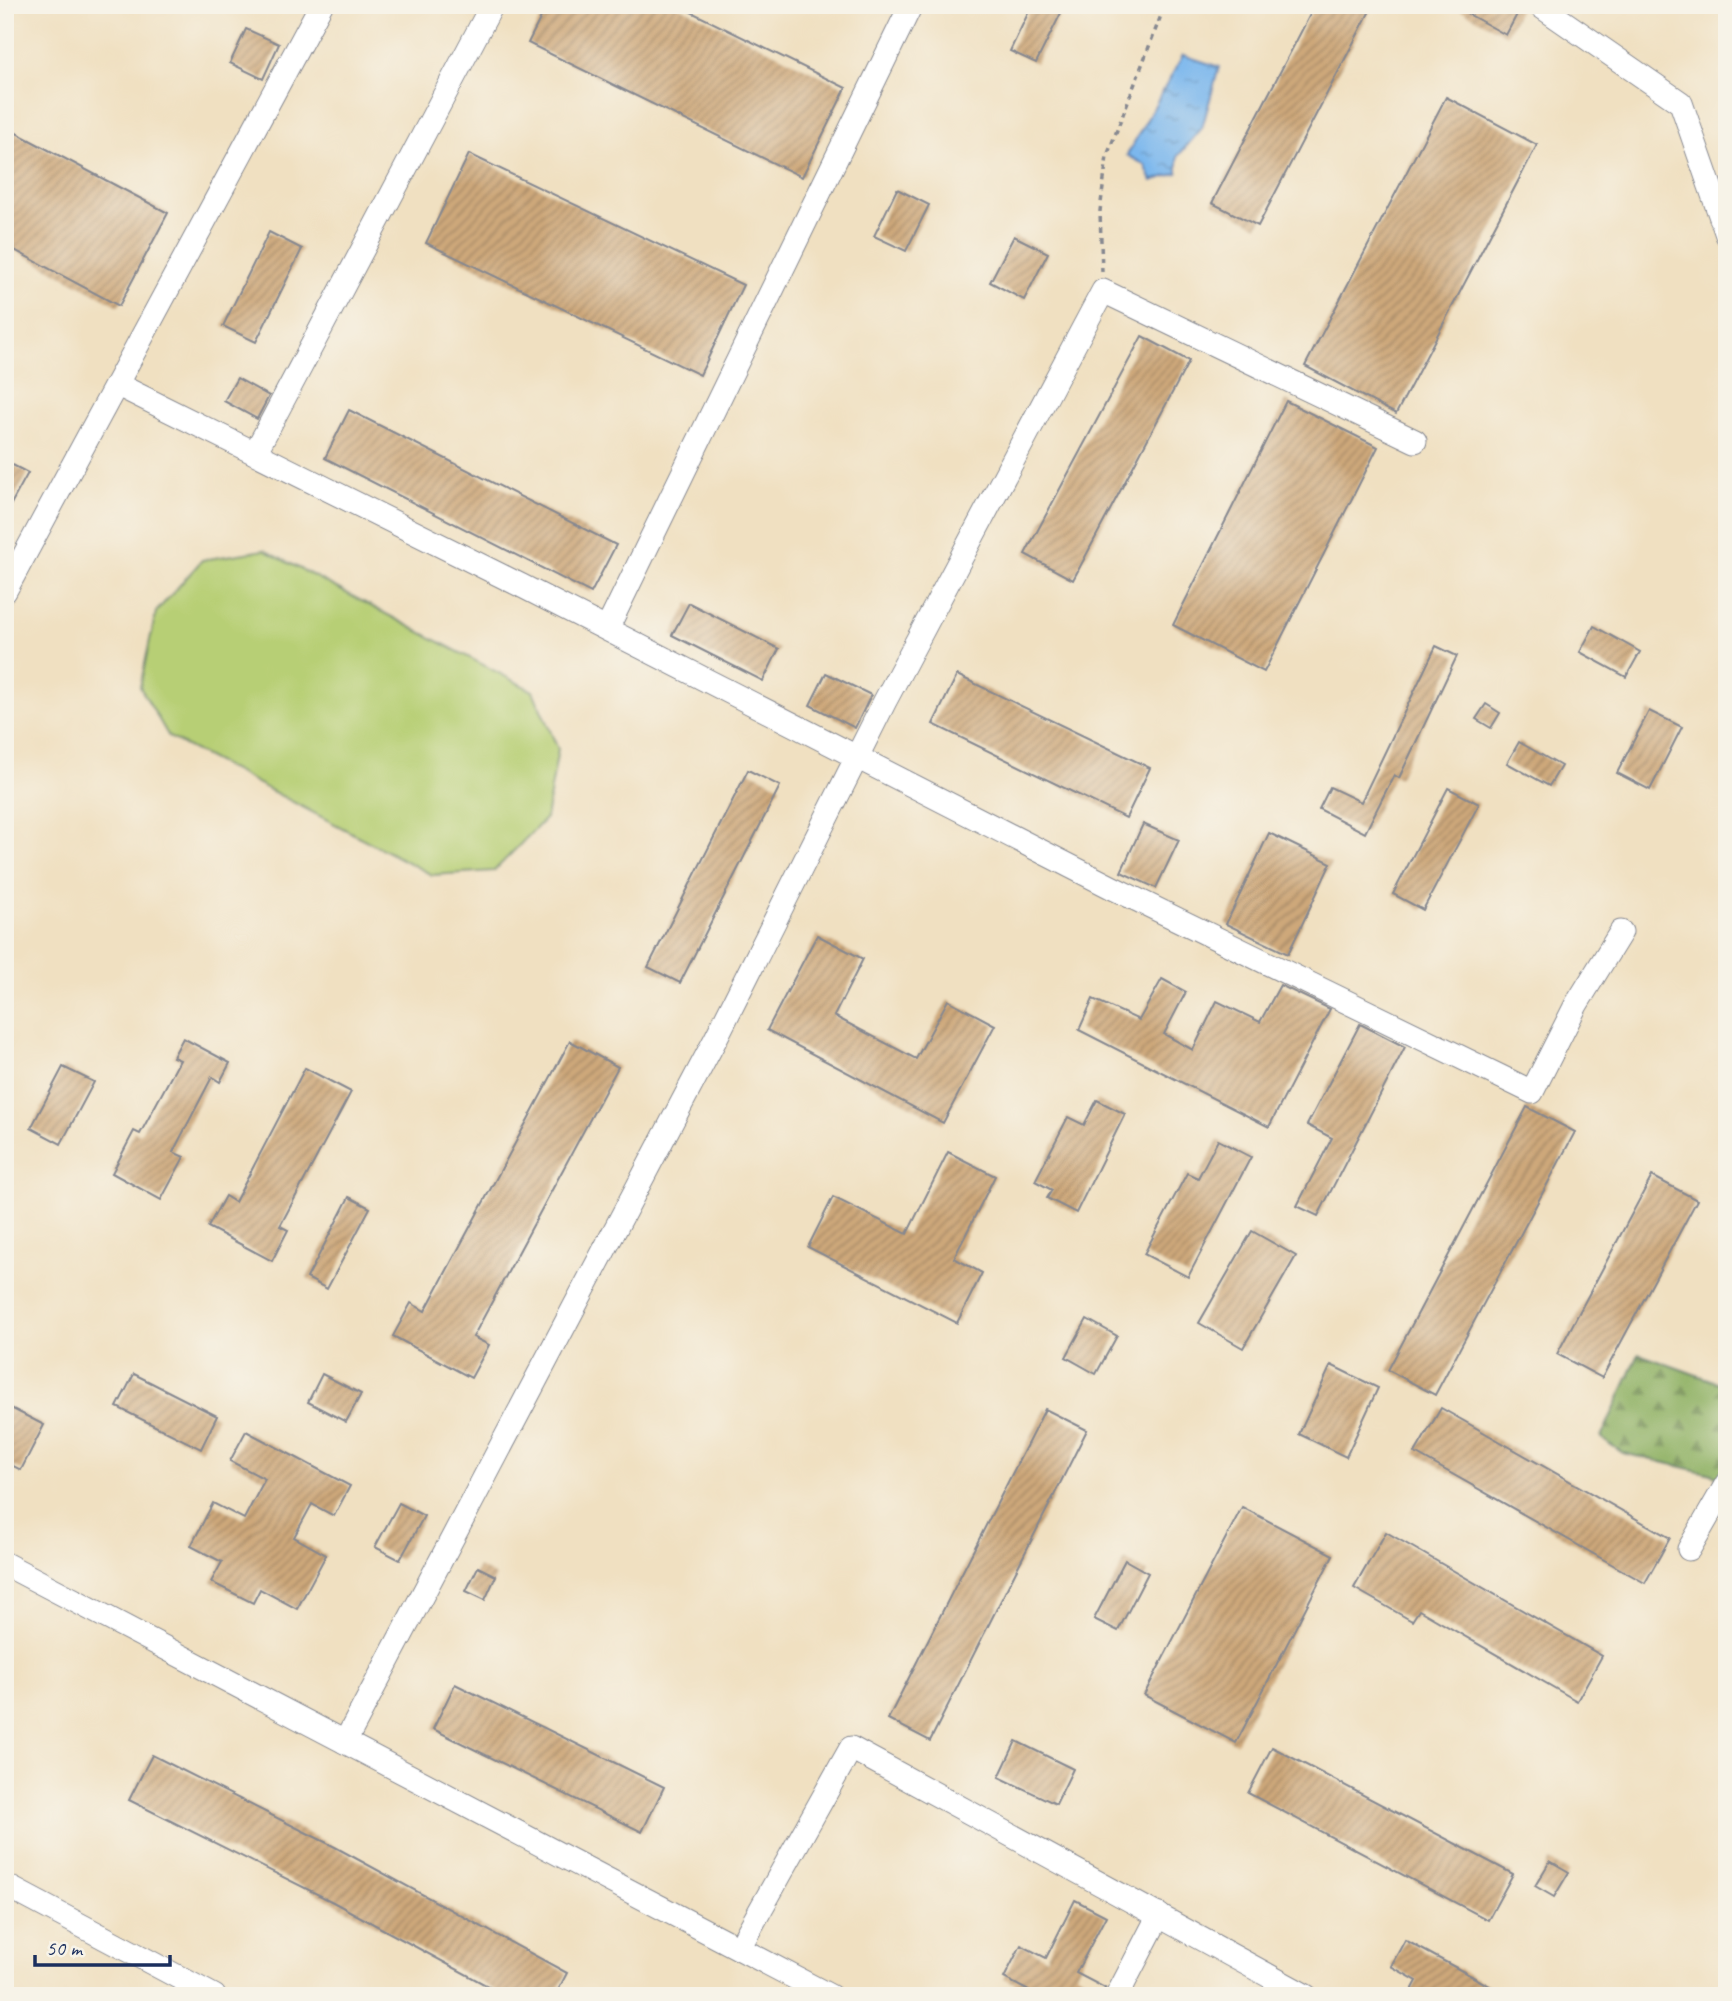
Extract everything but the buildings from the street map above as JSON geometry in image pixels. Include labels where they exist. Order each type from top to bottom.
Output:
[{"type":"lane","points":[[5,590],[321,5]]},
{"type":"lane","points":[[255,453],[492,5]]},
{"type":"lane","points":[[607,629],[911,5]]},
{"type":"lane","points":[[1547,7],[1681,103],[1727,235]]},
{"type":"lane","points":[[345,1742],[715,1040],[857,757],[1102,290],[1415,441]]},
{"type":"lane","points":[[118,385],[607,629],[1111,887],[1532,1092],[1576,1005],[1621,932]]},
{"type":"lane","points":[[1689,1549],[1727,1483]]},
{"type":"lane","points":[[5,1564],[830,1996]]},
{"type":"lane","points":[[739,1948],[851,1748],[1306,1996]]},
{"type":"lane","points":[[5,1885],[214,1996]]},
{"type":"lane","points":[[1117,1996],[1158,1915]]},
{"type":"path","points":[[1102,290],[1100,211],[1107,156],[1165,5]]},
{"type":"green space","points":[[264,550],[533,691],[558,749],[546,818],[494,871],[432,875],[169,737],[140,687],[156,612],[202,560]]},
{"type":"green space","points":[[1639,1354],[1727,1386],[1727,1483],[1712,1474],[1623,1453],[1601,1438]]},
{"type":"water","points":[[1183,55],[1219,67],[1202,128],[1178,156],[1178,173],[1152,181],[1145,165],[1127,155]]}]
